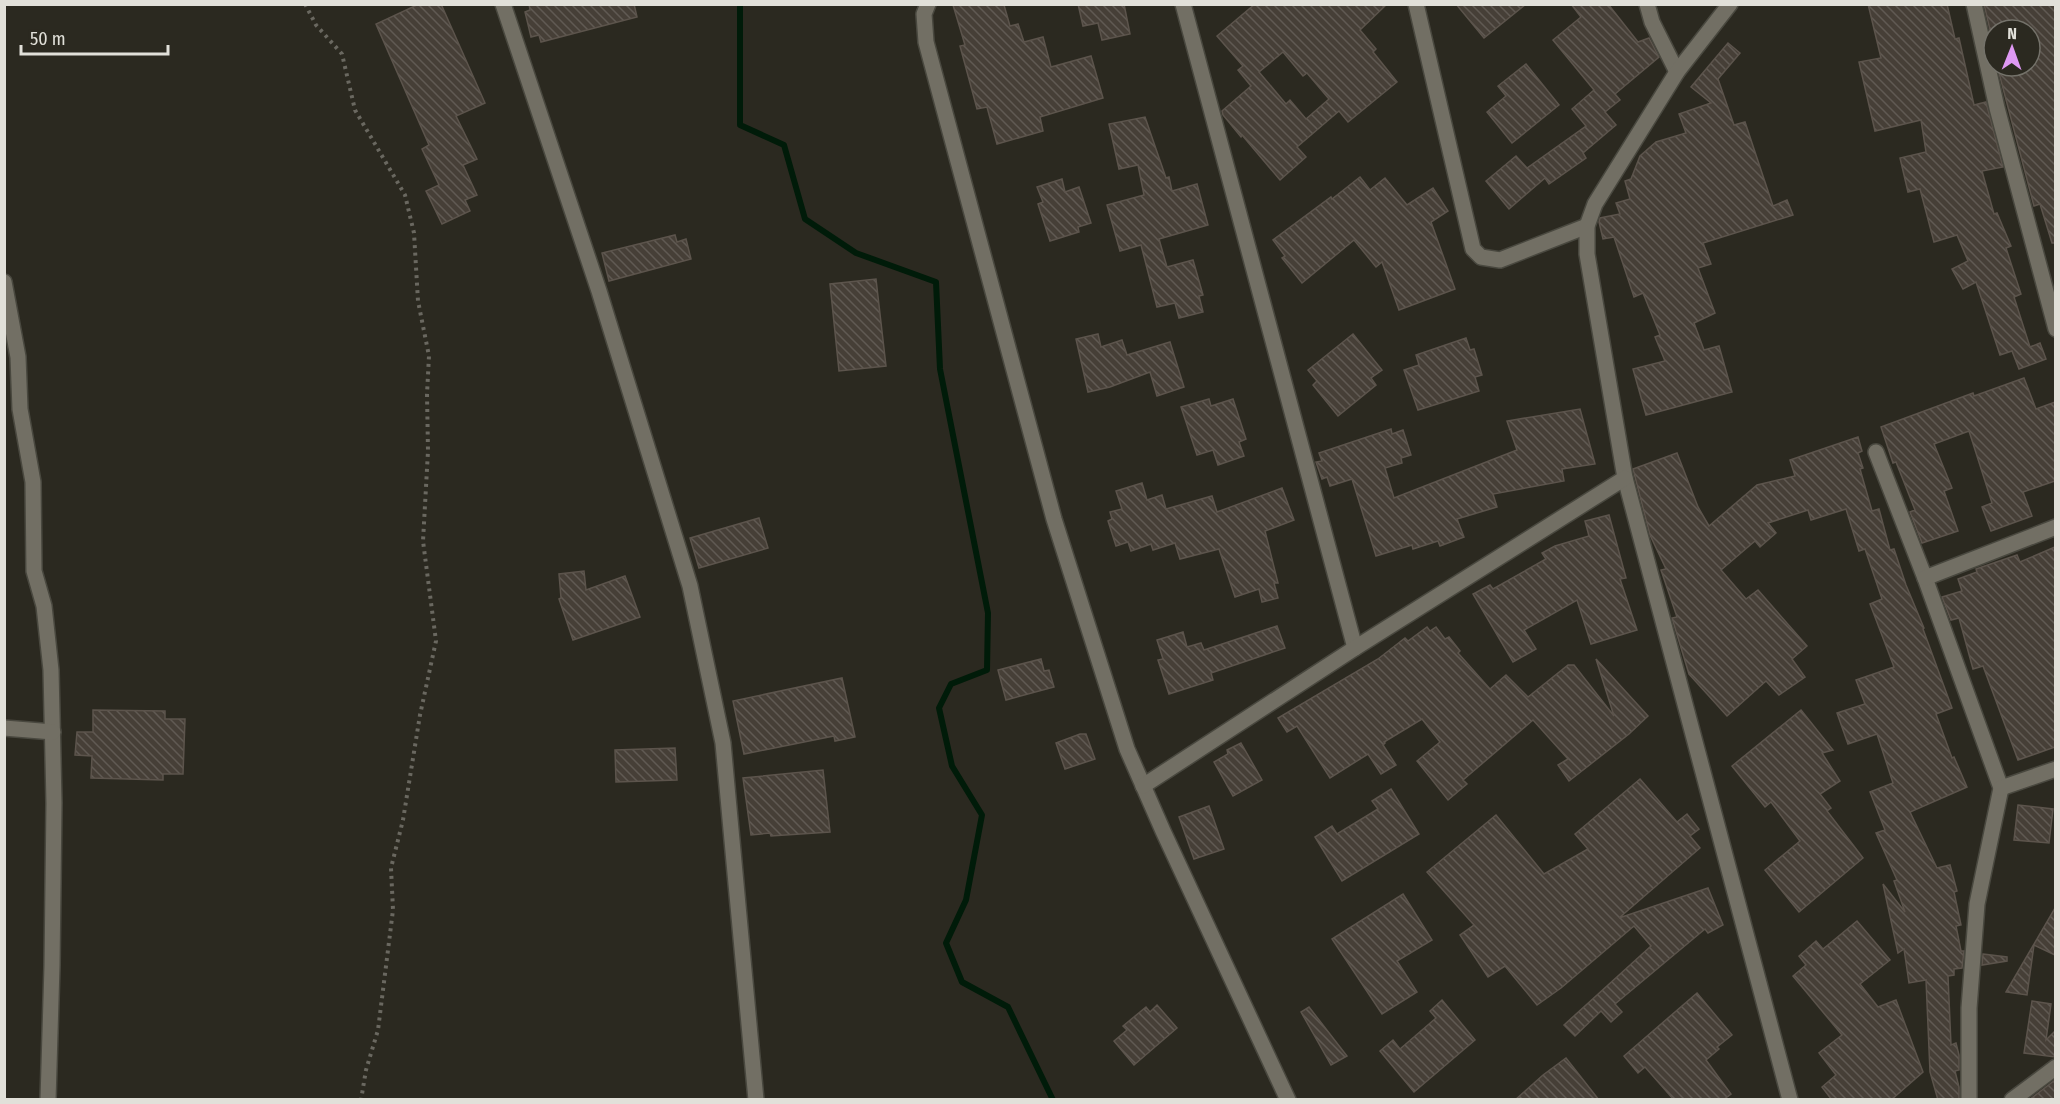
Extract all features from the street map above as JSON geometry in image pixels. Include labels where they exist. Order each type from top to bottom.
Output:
[{"type":"street","points":[[503,4],[600,291],[690,586],[723,743],[756,1100]]},
{"type":"street","points":[[928,4],[924,14],[926,42],[1051,507],[1127,749],[1288,1100]]},
{"type":"street","points":[[1183,4],[1355,648]]},
{"type":"street","points":[[1416,4],[1473,249],[1482,257],[1500,260],[1587,226]]},
{"type":"street","points":[[1647,4],[1652,22],[1677,72]]},
{"type":"street","points":[[1730,4],[1677,72],[1595,204],[1587,226],[1587,254],[1625,478],[1790,1100]]},
{"type":"street","points":[[1974,4],[1997,108],[2055,328]]},
{"type":"street","points":[[4,282],[18,357],[20,409],[33,482],[34,571],[44,606],[49,649],[53,732],[52,990],[48,1100]]},
{"type":"street","points":[[1876,452],[1925,578],[2001,788],[1977,904],[1969,1008],[1969,1100]]},
{"type":"street","points":[[1143,786],[1355,648],[1625,478]]},
{"type":"street","points":[[1925,578],[2055,527]]},
{"type":"street","points":[[4,728],[53,732]]},
{"type":"street","points":[[2001,788],[2055,769]]},
{"type":"street","points":[[2012,1100],[2055,1067]]},
{"type":"path","points":[[305,4],[316,25],[342,54],[355,110],[405,195],[414,233],[418,301],[429,356],[428,451],[423,541],[436,641],[420,715],[403,820],[391,868],[393,910],[379,1019],[361,1100]]},
{"type":"building","points":[[419,4],[441,4],[485,103],[456,116],[477,159],[463,165],[477,195],[465,200],[470,211],[442,224],[426,191],[439,185],[422,149],[429,145],[376,24]]},
{"type":"building","points":[[529,4],[634,4],[637,17],[541,42],[539,35],[531,37],[525,12],[530,10]]},
{"type":"building","points":[[1078,4],[1124,4],[1130,34],[1102,40],[1098,23],[1083,26]]},
{"type":"building","points":[[1255,4],[1387,4],[1360,30],[1376,49],[1373,52],[1397,82],[1348,122],[1339,111],[1297,147],[1306,157],[1280,180],[1223,115],[1222,111],[1251,86],[1238,70],[1243,66],[1217,36]],"holes":[[[1283,52],[1303,76],[1307,73],[1329,99],[1306,119],[1290,100],[1286,104],[1259,72]]]},
{"type":"building","points":[[1456,4],[1526,4],[1484,38]]},
{"type":"building","points":[[1571,4],[1608,4],[1638,42],[1649,38],[1659,57],[1615,94],[1620,100],[1605,112],[1616,125],[1583,153],[1586,158],[1549,184],[1545,178],[1509,209],[1486,181],[1516,156],[1527,168],[1586,126],[1572,109],[1594,90],[1553,40],[1581,17]]},
{"type":"building","points":[[1868,4],[1947,4],[1955,39],[1959,38],[1974,105],[1986,102],[2003,167],[1982,171],[1994,214],[1997,213],[2011,246],[2006,248],[2021,294],[2014,297],[2030,347],[2040,343],[2046,359],[2019,369],[2012,351],[2000,355],[1976,282],[1963,289],[1952,269],[1968,261],[1957,235],[1934,242],[1920,189],[1908,192],[1900,158],[1926,152],[1921,120],[1875,131],[1859,62],[1881,58]]},
{"type":"building","points":[[1984,4],[2055,4],[2055,243],[2052,243],[2040,204],[2034,206],[2000,78],[2042,78],[2042,18],[1987,18]]},
{"type":"building","points":[[953,5],[1004,5],[1010,26],[1018,24],[1024,42],[1043,37],[1051,67],[1091,56],[1103,98],[1040,117],[1043,131],[997,144],[987,107],[977,109],[960,46],[965,45]]},
{"type":"building","points":[[1728,43],[1740,53],[1718,79],[1734,125],[1745,122],[1773,206],[1787,200],[1793,215],[1703,243],[1711,264],[1698,268],[1715,313],[1694,323],[1704,350],[1719,346],[1732,392],[1646,415],[1633,369],[1665,361],[1655,337],[1660,335],[1643,293],[1634,297],[1614,237],[1603,239],[1599,222],[1600,218],[1620,214],[1616,203],[1630,199],[1625,181],[1631,179],[1640,156],[1656,142],[1686,133],[1679,114],[1711,103],[1691,87]]},
{"type":"building","points":[[1526,64],[1559,105],[1512,143],[1487,112],[1506,96],[1498,86]]},
{"type":"building","points":[[1145,117],[1166,178],[1169,177],[1172,191],[1197,184],[1208,225],[1159,239],[1167,267],[1193,260],[1203,295],[1199,296],[1203,312],[1179,318],[1175,303],[1157,307],[1141,245],[1120,251],[1107,205],[1144,195],[1138,165],[1119,169],[1109,124]]},
{"type":"building","points":[[1360,177],[1370,190],[1385,178],[1407,205],[1433,188],[1448,211],[1431,222],[1455,289],[1399,310],[1382,262],[1376,267],[1354,240],[1302,283],[1282,258],[1285,256],[1273,240]]},
{"type":"building","points":[[1062,179],[1065,192],[1079,187],[1091,223],[1078,227],[1079,232],[1050,241],[1038,204],[1043,202],[1037,187]]},
{"type":"building","points":[[675,235],[677,242],[686,239],[691,259],[609,281],[602,253]]},
{"type":"building","points":[[876,279],[886,366],[839,371],[830,284]]},
{"type":"building","points":[[1098,334],[1101,347],[1122,340],[1127,355],[1170,342],[1184,387],[1157,396],[1150,372],[1110,387],[1088,392],[1076,339]]},
{"type":"building","points":[[1353,334],[1382,370],[1371,378],[1376,385],[1338,416],[1313,385],[1317,381],[1308,370]]},
{"type":"building","points":[[1466,338],[1470,350],[1474,349],[1482,375],[1475,377],[1479,391],[1418,410],[1404,370],[1419,365],[1416,355]]},
{"type":"building","points":[[2024,378],[2036,409],[2055,402],[2055,481],[2023,492],[2032,516],[1991,531],[1982,507],[1992,503],[1969,431],[1934,444],[1952,488],[1944,491],[1958,531],[1922,543],[1910,512],[1915,510],[1896,462],[1893,463],[1881,427],[1973,393],[1974,396]]},
{"type":"building","points":[[1209,399],[1211,406],[1233,399],[1246,439],[1239,442],[1244,456],[1218,465],[1213,450],[1197,455],[1181,407]]},
{"type":"building","points":[[1580,409],[1595,464],[1562,469],[1564,481],[1493,494],[1497,507],[1457,519],[1464,537],[1440,546],[1438,541],[1413,549],[1412,545],[1376,556],[1352,479],[1330,486],[1327,477],[1322,479],[1316,462],[1322,461],[1319,453],[1391,429],[1392,434],[1403,430],[1411,455],[1401,458],[1402,463],[1385,468],[1394,498],[1517,450],[1507,421]]},
{"type":"building","points":[[1858,437],[1862,451],[1858,453],[1863,468],[1860,469],[1872,511],[1879,509],[1890,550],[1894,549],[1952,708],[1936,714],[1952,758],[1954,757],[1967,787],[1910,812],[1937,868],[1950,865],[1957,891],[1954,892],[1961,925],[1956,926],[1961,951],[1964,951],[1962,968],[1954,969],[1954,975],[1948,976],[1951,1045],[1956,1043],[1959,1055],[1959,1070],[1955,1071],[1959,1100],[1938,1100],[1930,1072],[1926,980],[1909,983],[1904,949],[1898,953],[1883,884],[1905,912],[1894,881],[1897,880],[1876,833],[1885,830],[1870,792],[1893,783],[1877,734],[1848,744],[1837,713],[1865,704],[1856,680],[1894,667],[1870,604],[1882,599],[1865,549],[1859,551],[1846,509],[1811,520],[1808,510],[1768,523],[1776,533],[1760,547],[1755,541],[1721,570],[1746,599],[1758,590],[1807,646],[1792,659],[1805,677],[1779,695],[1766,681],[1727,716],[1689,674],[1672,618],[1677,617],[1661,570],[1666,569],[1650,535],[1633,469],[1677,453],[1698,507],[1709,526],[1757,485],[1795,476],[1790,460]]},
{"type":"building","points":[[1142,483],[1147,500],[1162,495],[1166,509],[1212,496],[1217,512],[1282,488],[1294,520],[1265,531],[1278,583],[1274,583],[1278,598],[1262,602],[1259,589],[1235,597],[1219,549],[1180,559],[1175,543],[1153,550],[1151,544],[1131,551],[1128,542],[1116,546],[1108,521],[1112,519],[1110,512],[1122,509],[1116,491]]},
{"type":"building","points":[[1609,515],[1626,578],[1620,579],[1637,630],[1591,644],[1577,600],[1524,630],[1536,649],[1513,662],[1473,594],[1490,585],[1493,589],[1546,559],[1542,553],[1555,546],[1589,536],[1585,521]]},
{"type":"building","points":[[759,518],[768,548],[699,568],[690,538]]},
{"type":"building","points":[[2055,547],[2055,747],[2018,760],[1983,666],[1973,669],[1959,618],[1951,620],[1942,597],[1962,591],[1958,579],[1977,572],[1976,569],[2017,555],[2020,562]]},
{"type":"building","points":[[584,571],[586,590],[625,576],[640,617],[573,640],[559,599],[561,598],[559,574]]},
{"type":"building","points":[[1277,626],[1285,648],[1211,673],[1213,680],[1169,694],[1158,660],[1163,659],[1157,640],[1183,632],[1187,647],[1201,643],[1204,650]]},
{"type":"building","points":[[1427,627],[1430,631],[1436,627],[1445,639],[1449,637],[1460,651],[1458,653],[1490,689],[1506,675],[1528,697],[1568,665],[1574,665],[1614,716],[1596,659],[1648,716],[1629,734],[1569,781],[1558,765],[1568,759],[1533,720],[1463,780],[1467,784],[1448,800],[1417,761],[1440,742],[1422,719],[1384,742],[1383,745],[1396,765],[1381,774],[1368,754],[1330,778],[1297,726],[1287,732],[1278,718],[1378,659],[1405,638],[1408,641]]},
{"type":"building","points":[[1041,659],[1044,671],[1049,670],[1054,687],[1006,700],[998,670]]},
{"type":"building","points":[[842,678],[855,737],[835,741],[834,736],[744,754],[733,701]]},
{"type":"building","points":[[93,710],[165,711],[165,719],[185,719],[183,774],[163,774],[163,780],[91,778],[92,756],[75,755],[77,732],[93,732]]},
{"type":"building","points":[[1801,710],[1833,750],[1822,753],[1840,781],[1820,794],[1831,808],[1827,811],[1863,858],[1799,912],[1765,870],[1800,841],[1771,802],[1765,807],[1732,766]]},
{"type":"building","points":[[1086,734],[1095,759],[1065,769],[1056,743]]},
{"type":"building","points":[[1241,743],[1262,780],[1233,796],[1214,762],[1228,754],[1227,750]]},
{"type":"building","points":[[675,748],[677,780],[616,782],[615,750]]},
{"type":"building","points":[[823,770],[830,832],[751,835],[743,778]]},
{"type":"building","points":[[1640,779],[1677,822],[1687,814],[1699,829],[1690,836],[1700,848],[1619,918],[1708,888],[1723,925],[1708,933],[1705,929],[1615,1004],[1622,1012],[1611,1022],[1601,1011],[1575,1036],[1564,1025],[1651,946],[1634,926],[1561,988],[1537,1005],[1505,966],[1488,977],[1460,935],[1474,925],[1427,872],[1496,815],[1544,874],[1588,849],[1575,834]]},
{"type":"building","points":[[1391,789],[1419,834],[1342,881],[1315,837],[1332,826],[1337,834],[1378,809],[1372,801]]},
{"type":"building","points":[[2018,805],[2053,809],[2049,843],[2014,840]]},
{"type":"building","points":[[1209,806],[1224,849],[1194,859],[1179,817]]},
{"type":"building","points":[[1403,894],[1432,940],[1397,961],[1417,992],[1382,1014],[1332,939]]},
{"type":"building","points":[[2055,908],[2055,955],[2034,945],[2027,995],[2006,992]]},
{"type":"building","points":[[1857,921],[1890,960],[1860,984],[1878,1007],[1896,1000],[1923,1072],[1891,1100],[1832,1100],[1822,1087],[1836,1075],[1819,1053],[1842,1035],[1793,976],[1806,965],[1799,956],[1816,941],[1823,949]]},
{"type":"building","points":[[1983,954],[2007,957],[2007,961],[1982,965]]},
{"type":"building","points":[[1697,993],[1732,1035],[1706,1060],[1731,1094],[1723,1100],[1674,1100],[1645,1067],[1638,1073],[1624,1056]]},
{"type":"building","points":[[1442,1000],[1475,1040],[1414,1092],[1380,1051],[1393,1040],[1400,1049],[1436,1018],[1430,1011]]},
{"type":"building","points":[[2032,1001],[2051,1004],[2046,1040],[2055,1031],[2055,1057],[2024,1053]]},
{"type":"building","points":[[1157,1005],[1177,1028],[1134,1065],[1114,1041],[1127,1030],[1123,1026],[1146,1007],[1150,1012]]},
{"type":"building","points":[[1309,1007],[1347,1056],[1331,1065],[1301,1012]]},
{"type":"building","points":[[1566,1058],[1599,1100],[1515,1100],[1543,1075]]},
{"type":"building","points":[[2055,1080],[2055,1100],[2029,1100]]},
{"type":"waterway","points":[[740,4],[740,125],[784,145],[805,219],[856,253],[936,282],[940,369],[988,613],[987,670],[951,684],[939,708],[952,766],[982,815],[966,900],[946,943],[962,982],[1008,1007],[1053,1100]]}]
